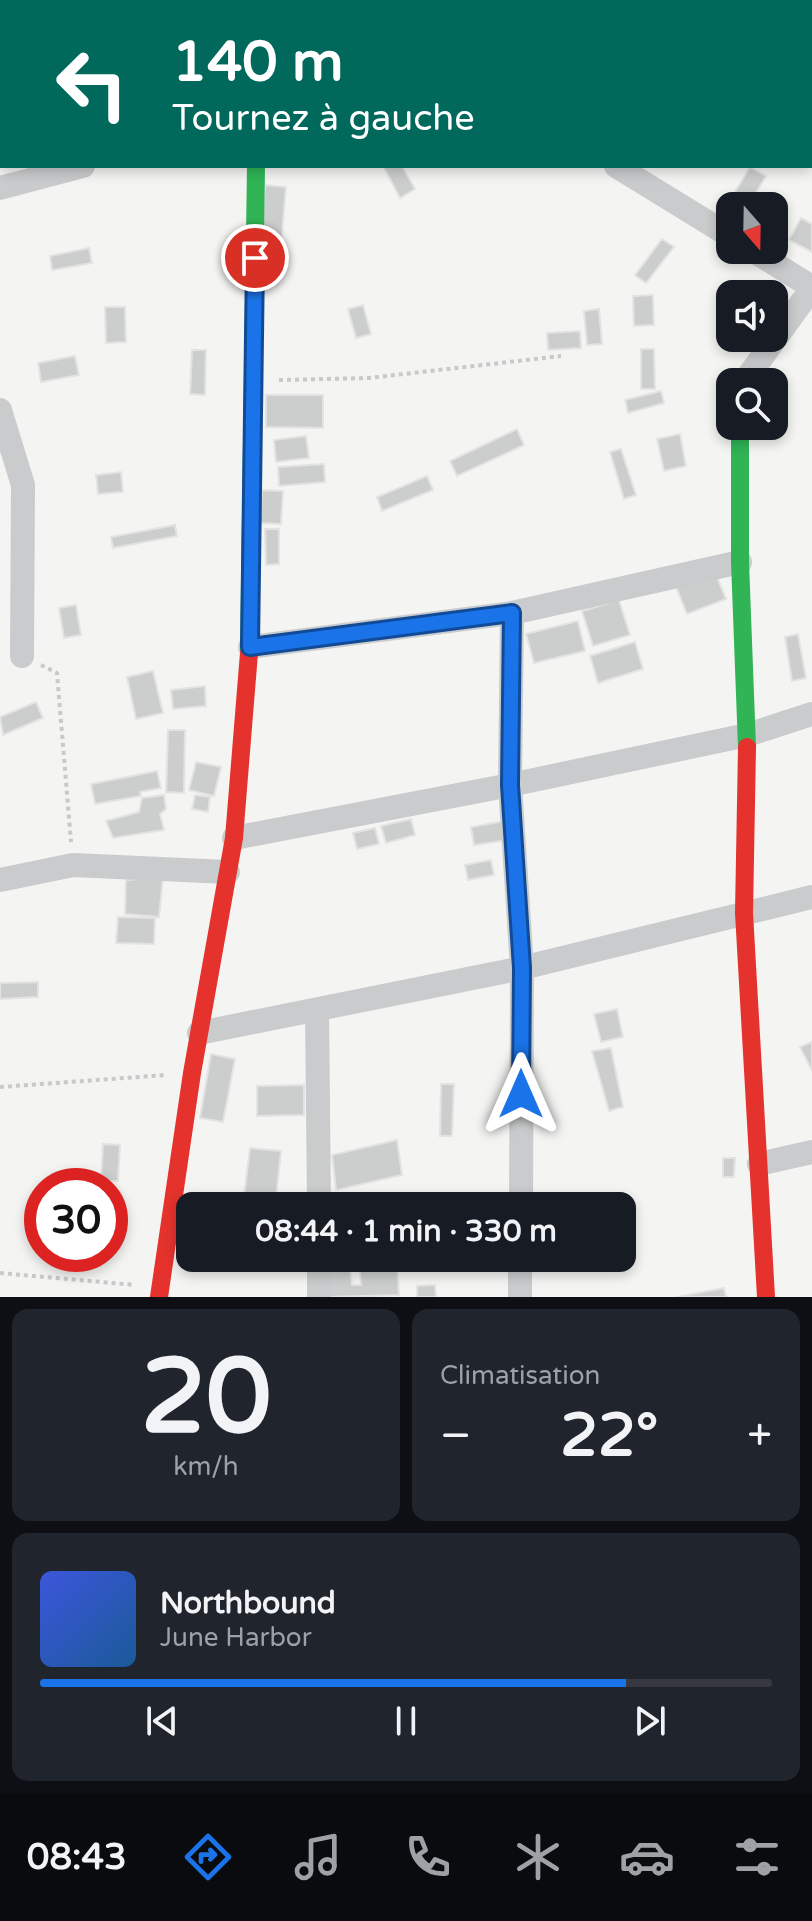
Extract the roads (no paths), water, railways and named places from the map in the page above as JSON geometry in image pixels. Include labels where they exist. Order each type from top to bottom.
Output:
[{"type":"street","points":[[0,188],[75,168]]},
{"type":"street","points":[[160,1292],[192,1073],[234,838],[250,647],[256,168]]},
{"type":"street","points":[[619,168],[716,227]]},
{"type":"street","points":[[754,368],[812,288],[774,264]]},
{"type":"street","points":[[0,410],[23,485],[22,656]]},
{"type":"street","points":[[740,440],[740,562],[747,735],[744,913],[766,1297]]},
{"type":"street","points":[[250,647],[512,613],[740,562]]},
{"type":"street","points":[[512,613],[510,785],[522,968],[521,1192]]},
{"type":"street","points":[[234,838],[747,735],[812,714]]},
{"type":"street","points":[[0,880],[73,865],[228,872]]},
{"type":"street","points":[[199,1033],[522,968],[812,897]]},
{"type":"street","points":[[317,1010],[319,1192]]},
{"type":"street","points":[[759,1164],[812,1152]]},
{"type":"street","points":[[319,1272],[319,1297]]},
{"type":"street","points":[[520,1272],[520,1297]]}]
